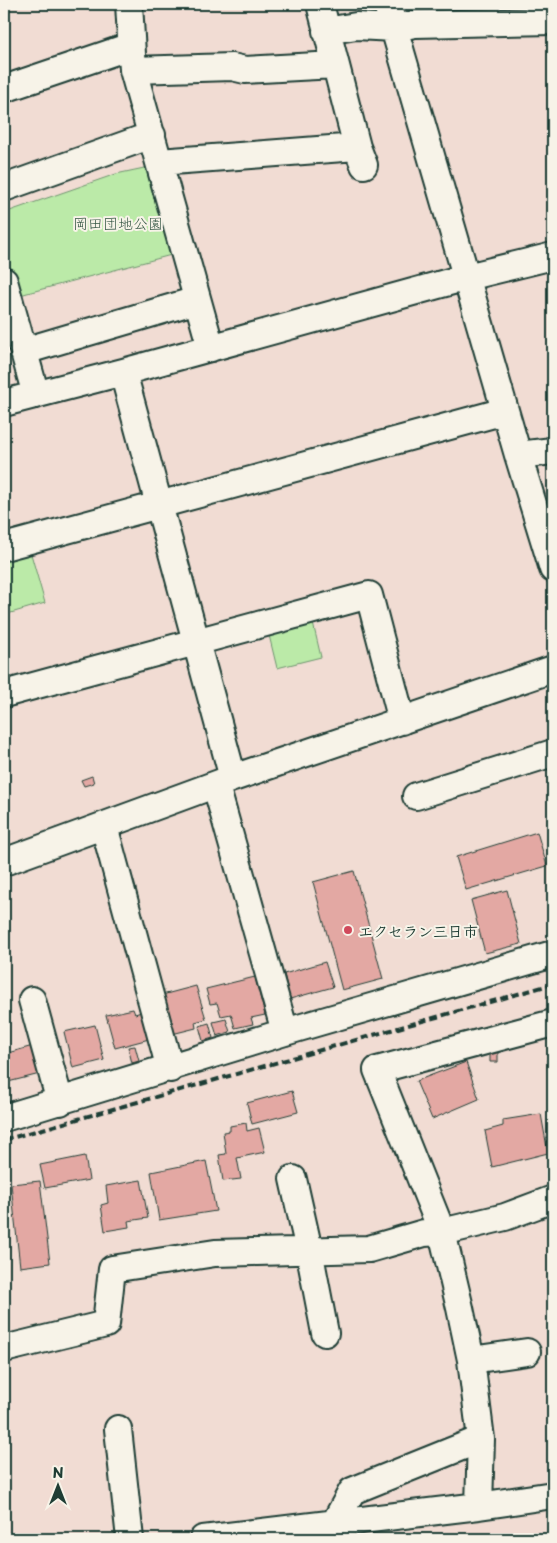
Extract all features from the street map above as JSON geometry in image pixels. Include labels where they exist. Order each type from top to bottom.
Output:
[{"type":"street","points":[[129,4],[132,58],[197,300],[212,348]]},
{"type":"street","points":[[159,162],[360,156],[320,4]]},
{"type":"street","points":[[326,31],[356,26],[390,16],[415,24],[553,21]]},
{"type":"street","points":[[390,16],[553,569]]},
{"type":"street","points":[[4,89],[132,58],[232,67],[245,70],[335,64]]},
{"type":"street","points":[[4,188],[152,136]]},
{"type":"street","points":[[4,403],[212,348],[467,277],[553,256]]},
{"type":"street","points":[[4,281],[36,395]]},
{"type":"street","points":[[24,351],[197,300]]},
{"type":"street","points":[[122,372],[196,642],[225,782],[285,1032]]},
{"type":"street","points":[[4,547],[505,410]]},
{"type":"street","points":[[518,455],[553,451]]},
{"type":"street","points":[[4,694],[368,595],[402,721]]},
{"type":"street","points":[[4,862],[225,782],[553,669]]},
{"type":"street","points":[[416,796],[553,753]]},
{"type":"street","points":[[104,826],[170,1069]]},
{"type":"street","points":[[4,1118],[170,1069],[285,1032],[553,954]]},
{"type":"street","points":[[32,1000],[60,1102]]},
{"type":"street","points":[[479,1506],[481,1439],[471,1360],[442,1232],[377,1070],[553,1023]]},
{"type":"street","points":[[293,1179],[309,1250],[324,1333]]},
{"type":"street","points":[[4,1349],[106,1324],[112,1269],[215,1253],[368,1249],[424,1233],[442,1232],[505,1217],[553,1199]]},
{"type":"street","points":[[471,1360],[526,1352]]},
{"type":"street","points":[[118,1429],[130,1539]]},
{"type":"street","points":[[334,1524],[352,1491],[481,1439]]},
{"type":"street","points":[[203,1539],[479,1506],[553,1495]]},
{"type":"green space","name":"岡田団地公園","points":[[149,167],[175,254],[16,296],[4,253],[4,213],[116,174]]},
{"type":"green space","points":[[31,554],[45,603],[4,615],[4,561]]},
{"type":"green space","points":[[312,619],[321,657],[277,668],[268,631]]},
{"type":"building","points":[[92,776],[94,783],[84,786],[81,780]]},
{"type":"building","points":[[537,832],[547,866],[466,890],[456,857]]},
{"type":"building","name":"エクセラン三日市","points":[[354,871],[383,979],[342,990],[313,882]]},
{"type":"building","points":[[507,890],[521,944],[485,953],[471,900]]},
{"type":"building","points":[[325,962],[333,987],[290,999],[284,974]]},
{"type":"building","points":[[255,977],[265,1015],[251,1018],[253,1024],[235,1028],[231,1014],[221,1016],[217,1003],[210,1004],[206,989]]},
{"type":"building","points":[[196,986],[206,1019],[195,1022],[196,1028],[172,1034],[162,995]]},
{"type":"building","points":[[133,1009],[135,1014],[141,1012],[149,1039],[115,1048],[106,1015]]},
{"type":"building","points":[[226,1019],[230,1032],[217,1036],[213,1022]]},
{"type":"building","points":[[209,1023],[213,1038],[203,1041],[199,1026]]},
{"type":"building","points":[[95,1025],[104,1060],[73,1068],[64,1032]]},
{"type":"building","points":[[33,1046],[40,1074],[4,1083],[4,1054]]},
{"type":"building","points":[[135,1046],[139,1061],[132,1063],[128,1047]]},
{"type":"building","points":[[490,1051],[498,1051],[498,1062],[490,1062]]},
{"type":"building","points":[[553,1059],[553,1111],[547,1060]]},
{"type":"building","points":[[466,1062],[479,1099],[432,1119],[416,1081]]},
{"type":"building","points":[[292,1091],[298,1112],[252,1124],[247,1103]]},
{"type":"building","points":[[541,1114],[548,1153],[492,1167],[485,1131],[503,1126],[503,1120]]},
{"type":"building","points":[[246,1123],[247,1131],[259,1128],[265,1152],[237,1158],[241,1179],[223,1181],[219,1155],[226,1154],[223,1132],[230,1131],[230,1126]]},
{"type":"building","points":[[85,1156],[89,1180],[45,1188],[40,1165]]},
{"type":"building","points":[[206,1161],[216,1211],[159,1220],[151,1172]]},
{"type":"building","points":[[141,1180],[148,1218],[128,1221],[129,1227],[105,1231],[101,1205],[108,1203],[106,1186]]},
{"type":"building","points":[[40,1181],[50,1263],[20,1267],[11,1184]]},
{"type":"railway","points":[[4,1140],[553,984]]},
{"type":"place","name":"エクセラン三日市","points":[[348,930]]}]
